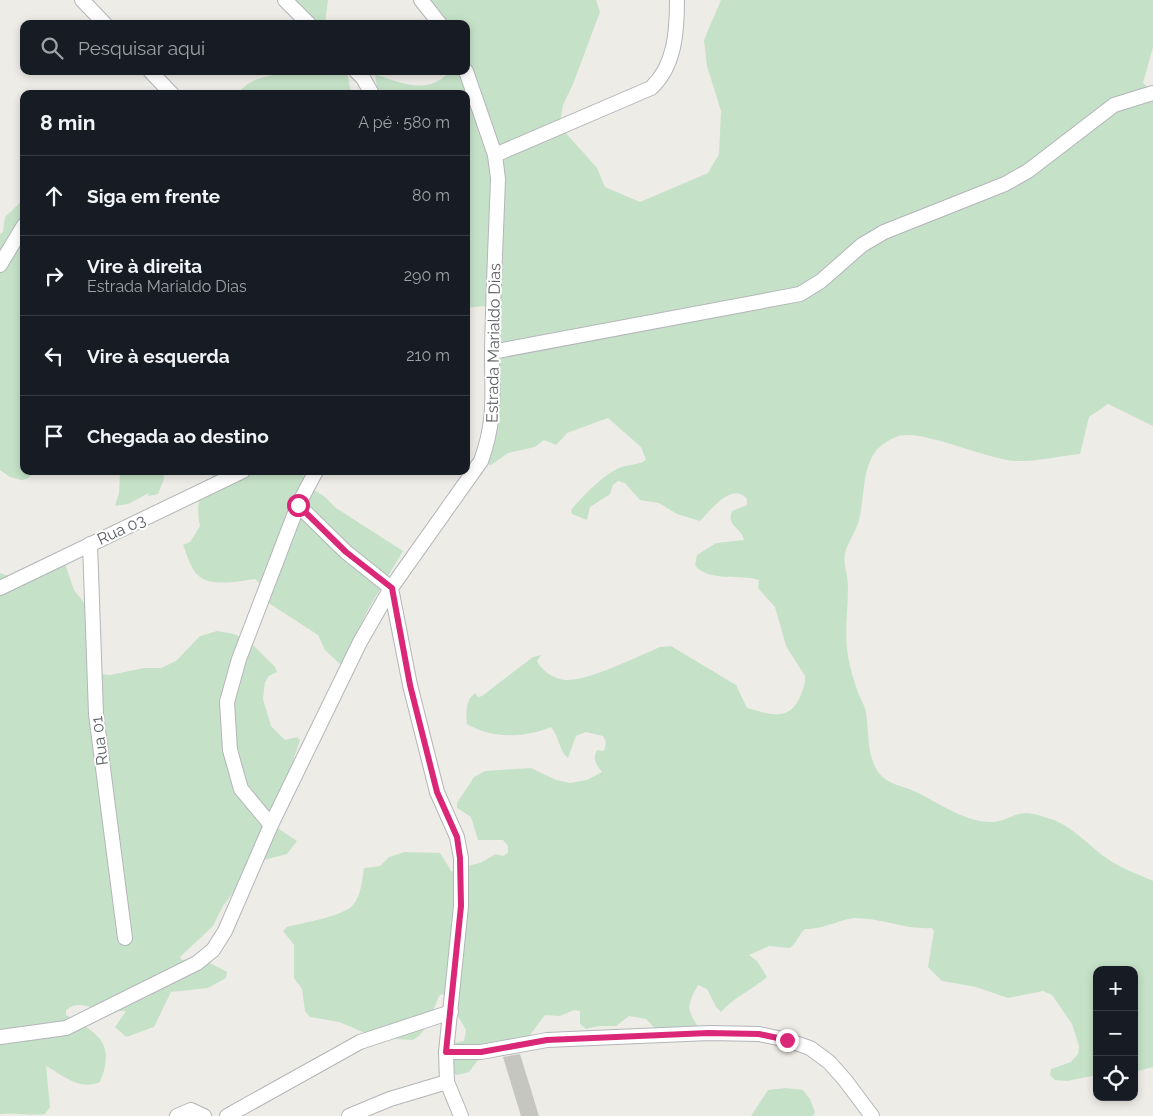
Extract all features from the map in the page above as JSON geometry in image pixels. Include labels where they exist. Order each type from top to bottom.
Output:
[{"type":"street","points":[[82,0],[101,20]]},
{"type":"street","points":[[285,0],[305,20]]},
{"type":"street","points":[[422,0],[437,20]]},
{"type":"street","points":[[495,155],[651,88],[666,70],[672,53],[677,0]]},
{"type":"street","points":[[154,75],[168,90]]},
{"type":"street","points":[[361,75],[370,90]]},
{"type":"street","name":"Estrada Marialdo Dias","points":[[0,1037],[66,1028],[202,959],[213,950],[225,931],[271,825],[360,642],[392,588],[482,461],[490,438],[494,412],[492,352],[498,179],[495,155],[467,75]]},
{"type":"street","points":[[492,352],[800,294],[822,281],[862,245],[884,232],[1005,184],[1028,171],[1114,105],[1153,93]]},
{"type":"street","points":[[0,265],[20,232]]},
{"type":"street","name":"Rua 03","points":[[0,588],[235,475]]},
{"type":"street","points":[[271,825],[241,789],[230,750],[227,702],[238,659],[298,505],[314,475]]},
{"type":"street","points":[[298,505],[346,552],[392,588],[410,685],[437,792],[457,837],[460,858],[461,906],[452,1012],[446,1052],[447,1082],[461,1116]]},
{"type":"street","name":"Rua 01","points":[[90,544],[96,714],[125,938]]},
{"type":"street","points":[[227,1116],[360,1042],[452,1012]]},
{"type":"street","points":[[446,1052],[481,1052],[547,1040],[708,1033],[759,1034],[787,1040],[810,1048],[829,1062],[872,1116]]},
{"type":"street","points":[[349,1116],[390,1099],[447,1082]]},
{"type":"street","points":[[177,1116],[191,1110],[204,1116]]},
{"type":"green space","points":[[286,0],[328,0],[326,20],[297,20]]},
{"type":"green space","points":[[427,0],[596,0],[600,12],[573,84],[563,105],[561,117],[565,132],[597,168],[605,187],[640,202],[708,173],[719,154],[721,111],[707,66],[704,40],[721,0],[1153,0],[1153,47],[1143,83],[1153,92],[1153,426],[1108,404],[1089,417],[1080,454],[1024,461],[989,456],[923,437],[899,436],[884,443],[874,453],[868,465],[858,522],[844,561],[848,587],[846,630],[848,656],[858,693],[864,705],[872,761],[882,776],[962,816],[972,819],[997,822],[1026,813],[1051,819],[1076,833],[1114,863],[1153,881],[1153,1067],[1138,1071],[1138,966],[1093,966],[1093,1076],[1067,1081],[1055,1080],[1050,1075],[1051,1069],[1071,1062],[1078,1054],[1079,1046],[1072,1024],[1052,995],[1043,991],[1008,998],[976,987],[942,981],[928,967],[934,931],[932,928],[855,918],[813,929],[805,929],[790,948],[769,946],[749,955],[757,961],[767,977],[721,1012],[716,1007],[707,989],[698,985],[690,1005],[691,1014],[697,1025],[692,1031],[659,1032],[646,1019],[629,1016],[616,1026],[599,1026],[586,1029],[580,1024],[580,1011],[574,1010],[560,1016],[545,1015],[527,1039],[487,1048],[469,1072],[457,1075],[445,1066],[445,1045],[464,1041],[466,1030],[446,996],[442,994],[439,996],[427,1026],[413,1040],[377,1038],[339,1022],[310,1017],[305,1011],[302,989],[294,978],[294,945],[283,931],[287,927],[332,916],[348,909],[358,897],[364,868],[380,866],[389,857],[405,852],[440,853],[452,872],[454,869],[480,863],[496,854],[503,856],[508,853],[508,846],[503,840],[478,840],[471,817],[457,808],[457,803],[474,777],[485,771],[531,768],[556,780],[570,783],[587,780],[602,772],[596,764],[595,757],[597,750],[604,751],[606,742],[603,736],[586,732],[576,736],[568,758],[551,727],[520,735],[498,734],[477,729],[467,724],[466,716],[469,700],[475,693],[478,697],[482,696],[533,657],[541,655],[537,661],[549,674],[565,680],[574,680],[612,668],[660,647],[671,646],[736,685],[747,708],[771,714],[785,713],[796,704],[805,681],[805,676],[786,646],[775,607],[758,588],[759,580],[707,574],[695,565],[697,555],[716,543],[744,540],[731,520],[732,511],[747,505],[747,499],[741,494],[728,495],[716,504],[700,521],[677,514],[659,503],[640,500],[625,483],[618,481],[613,485],[610,494],[590,507],[587,520],[572,514],[571,510],[576,504],[606,476],[619,468],[646,460],[641,447],[608,418],[567,433],[556,445],[544,440],[535,447],[508,453],[491,465],[488,464],[488,310],[485,306],[470,308],[470,90],[377,90],[375,75],[405,84],[424,85],[442,79],[446,75],[470,75],[470,20],[443,20]]},
{"type":"green space","points":[[273,75],[348,75],[350,90],[241,90],[261,78]]},
{"type":"green space","points":[[20,203],[20,475],[31,475],[27,479],[22,480],[10,477],[0,470],[0,234],[3,232],[5,217]]},
{"type":"green space","points":[[120,475],[164,475],[164,479],[158,494],[148,496],[149,493],[128,504],[115,506],[119,493]]},
{"type":"green space","points":[[213,475],[303,475],[308,486],[325,497],[336,508],[403,551],[369,608],[341,665],[325,650],[318,635],[261,598],[261,585],[255,579],[219,583],[206,580],[197,574],[183,545],[190,542],[200,526],[198,505]]},
{"type":"green space","points":[[63,558],[74,590],[85,604],[91,620],[93,673],[110,675],[144,668],[161,668],[176,661],[200,636],[217,631],[234,634],[250,642],[275,667],[277,672],[269,676],[265,682],[263,699],[271,726],[285,740],[297,737],[300,740],[289,773],[269,814],[276,827],[297,841],[287,854],[264,860],[250,870],[223,906],[213,926],[180,957],[182,960],[194,959],[210,963],[227,972],[226,978],[208,988],[171,992],[154,1027],[126,1037],[115,1027],[126,1011],[105,1011],[81,1005],[76,1005],[66,1010],[66,1015],[95,1034],[105,1048],[106,1057],[100,1082],[86,1085],[79,1084],[46,1066],[50,1107],[45,1114],[0,1114],[0,573],[11,577]]},
{"type":"green space","points":[[785,1088],[803,1090],[810,1099],[815,1112],[813,1116],[751,1116],[768,1090]]},
{"type":"building","points":[[520,1054],[539,1116],[521,1116],[503,1057]]},
{"type":"route","points":[[298,505],[346,552],[392,588],[410,685],[437,792],[457,837],[460,858],[462,881],[461,906],[452,1012],[446,1052],[481,1052],[547,1040],[708,1033],[759,1034],[787,1040]]}]
